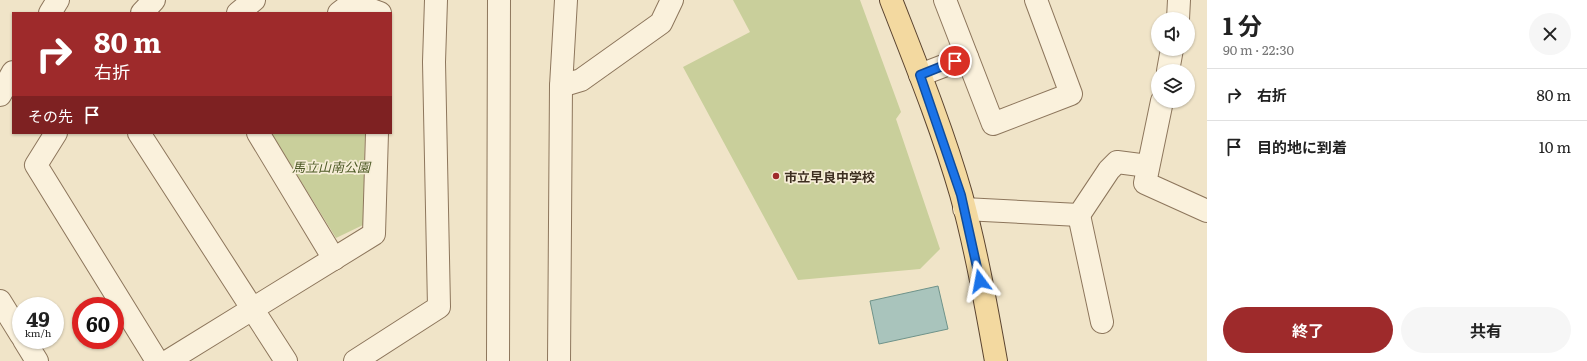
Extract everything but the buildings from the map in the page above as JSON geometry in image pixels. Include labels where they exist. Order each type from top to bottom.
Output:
[{"type":"main road","points":[[890,0],[920,75],[964,209],[987,310],[996,361]]},
{"type":"street","points":[[51,12],[58,0]]},
{"type":"street","points":[[143,12],[154,0]]},
{"type":"street","points":[[239,12],[254,0]]},
{"type":"street","points":[[355,361],[439,307],[434,62],[436,0]]},
{"type":"street","points":[[498,361],[499,0]]},
{"type":"street","points":[[559,361],[561,86],[566,0]]},
{"type":"street","points":[[561,86],[581,80],[661,23],[672,0]]},
{"type":"street","points":[[945,0],[993,124],[1071,94],[1036,0]]},
{"type":"street","points":[[1178,12],[1179,0]]},
{"type":"street","points":[[339,12],[352,3],[377,12]]},
{"type":"street","points":[[920,75],[967,56]]},
{"type":"street","points":[[0,95],[12,74]]},
{"type":"street","points":[[1160,108],[1145,183],[1207,212]]},
{"type":"street","points":[[55,134],[36,165],[157,361]]},
{"type":"street","points":[[140,134],[286,361]]},
{"type":"street","points":[[259,134],[334,259]]},
{"type":"street","points":[[168,361],[374,234],[377,134]]},
{"type":"street","points":[[1102,322],[1078,215],[1109,170],[1117,162],[1148,166]]},
{"type":"street","points":[[964,209],[1078,215]]},
{"type":"street","points":[[0,301],[12,320]]},
{"type":"street","points":[[30,349],[37,361]]},
{"type":"green space","points":[[733,0],[860,0],[901,112],[896,119],[940,249],[920,269],[798,280],[683,67],[750,32]]},
{"type":"green space","name":"馬立山南公園","points":[[272,134],[365,134],[363,225],[336,238]]},
{"type":"water","points":[[938,286],[948,329],[879,344],[870,301]]},
{"type":"place","name":"市立早良中学校","points":[[776,176]]},
{"type":"route","points":[[955,61],[920,75],[961,195],[980,281]]}]
